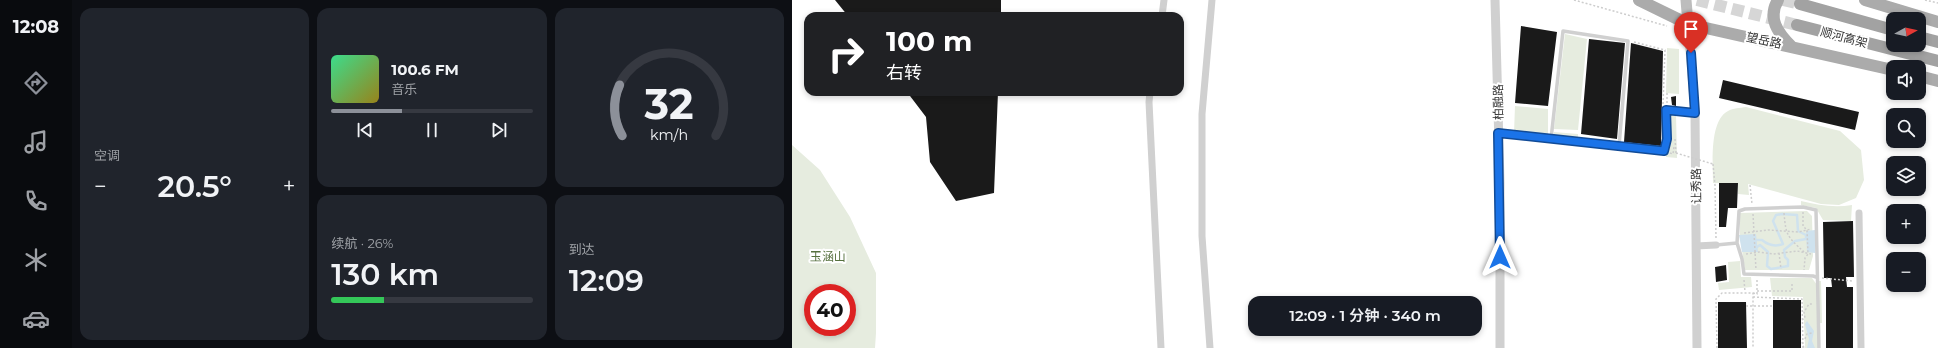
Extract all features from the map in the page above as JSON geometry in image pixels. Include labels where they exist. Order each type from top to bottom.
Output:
[{"type":"highway","name":"顺河高架","points":[[1800,4],[1886,28]]},
{"type":"highway","name":"顺河高架","points":[[1797,25],[1938,61]]},
{"type":"highway","points":[[1926,39],[1938,42]]},
{"type":"main road","name":"望岳路","points":[[1639,0],[1688,24],[1886,68]]},
{"type":"main road","points":[[1686,0],[1688,24]]},
{"type":"main road","points":[[1688,24],[1690,0]]},
{"type":"main road","points":[[1778,0],[1772,12],[1774,26],[1791,46]]},
{"type":"main road","points":[[1869,1],[1938,22]]},
{"type":"main road","points":[[1926,78],[1938,81]]},
{"type":"street","points":[[1162,12],[1164,0]]},
{"type":"street","points":[[1210,348],[1202,236],[1202,114],[1212,0]]},
{"type":"street","name":"柏融路","points":[[1495,0],[1500,348]]},
{"type":"street","name":"让秀路","points":[[1688,24],[1695,113],[1697,348]]},
{"type":"street","points":[[1150,96],[1160,348]]},
{"type":"street","points":[[1551,139],[1664,151],[1667,139],[1665,108],[1695,113]]},
{"type":"street","points":[[1859,213],[1861,348]]},
{"type":"street","points":[[1696,246],[1716,245]]},
{"type":"lane","points":[[1498,133],[1551,139],[1563,31],[1628,41],[1619,147]]},
{"type":"lane","points":[[1816,277],[1744,274],[1741,255],[1737,243],[1738,211],[1803,207],[1816,210],[1818,348]]},
{"type":"lane","points":[[1716,245],[1737,243]]},
{"type":"path","points":[[1925,0],[1938,3]]},
{"type":"path","points":[[1628,41],[1665,50],[1662,99],[1665,108]]},
{"type":"path","points":[[1665,108],[1667,93]]},
{"type":"path","points":[[1673,139],[1675,139],[1676,153],[1713,164],[1716,185],[1716,245]]},
{"type":"path","points":[[1750,185],[1756,253],[1757,291]]},
{"type":"path","points":[[1803,207],[1803,226],[1807,230],[1808,254],[1805,258],[1804,276]]},
{"type":"path","points":[[1784,215],[1786,232],[1792,241],[1806,253],[1817,256]]},
{"type":"path","points":[[1738,233],[1777,231],[1799,232],[1807,230]]},
{"type":"path","points":[[1741,255],[1797,251],[1806,253]]},
{"type":"path","points":[[1779,253],[1781,268]]},
{"type":"path","points":[[1744,274],[1745,293]]},
{"type":"path","points":[[1816,277],[1845,280]]},
{"type":"path","points":[[1717,348],[1716,299],[1722,294],[1757,294],[1757,291],[1792,291],[1792,282]]},
{"type":"path","points":[[1753,293],[1753,348]]},
{"type":"path","points":[[1753,297],[1802,299],[1803,348]]},
{"type":"path","points":[[1802,320],[1805,318],[1806,307],[1809,304],[1817,304]]},
{"type":"path","points":[[1746,306],[1773,306]]},
{"type":"path","points":[[1805,339],[1807,334],[1813,333]]},
{"type":"green space","points":[[1565,34],[1587,39],[1578,130],[1554,129]]},
{"type":"green space","points":[[1667,48],[1679,49],[1679,94],[1666,93]]},
{"type":"green space","points":[[1515,106],[1548,109],[1548,136],[1514,133]]},
{"type":"green space","points":[[1746,107],[1840,131],[1861,150],[1864,180],[1856,198],[1839,205],[1821,204],[1748,184],[1749,195],[1738,194],[1738,183],[1713,183],[1713,144],[1718,124],[1722,116],[1728,111]]},
{"type":"green space","points":[[1670,113],[1676,114],[1677,158],[1666,157]]},
{"type":"green space","points":[[1554,132],[1578,134],[1578,140],[1553,138]]},
{"type":"green space","name":"玉涵山","points":[[792,145],[820,170],[850,217],[876,273],[875,348],[792,348]]},
{"type":"green space","points":[[1801,201],[1826,206],[1852,205],[1851,221],[1823,220],[1816,208],[1801,205]]},
{"type":"green space","points":[[1807,211],[1812,216],[1813,256],[1809,270],[1745,270],[1740,237],[1740,213]]},
{"type":"green space","points":[[1740,261],[1741,277],[1751,277],[1752,287],[1719,290],[1718,283],[1729,282],[1728,262]]},
{"type":"green space","points":[[1770,278],[1812,278],[1817,285],[1818,281],[1821,281],[1822,323],[1820,323],[1819,348],[1805,348],[1803,297],[1772,296]]},
{"type":"water","points":[[1815,230],[1815,253],[1807,252],[1806,231]]},
{"type":"water","points":[[1756,234],[1758,252],[1742,252],[1739,235]]},
{"type":"water","points":[[1807,321],[1814,331],[1812,341],[1815,348],[1807,348],[1809,339],[1805,324]]},
{"type":"building","points":[[835,0],[1001,0],[1001,12],[845,12]]},
{"type":"building","points":[[1521,26],[1557,32],[1548,106],[1515,103]]},
{"type":"building","points":[[1589,39],[1625,43],[1617,139],[1581,134]]},
{"type":"building","points":[[1631,43],[1663,51],[1661,146],[1624,142]]},
{"type":"building","points":[[1723,80],[1859,112],[1855,130],[1719,98]]},
{"type":"building","points":[[910,96],[998,96],[994,193],[956,201],[930,162],[926,117]]},
{"type":"building","points":[[1676,96],[1676,106],[1672,105],[1671,97]]},
{"type":"building","points":[[1719,183],[1738,183],[1737,208],[1728,208],[1726,227],[1719,227]]},
{"type":"building","points":[[1853,221],[1854,277],[1846,277],[1847,287],[1853,287],[1853,348],[1826,348],[1826,287],[1832,287],[1831,278],[1824,278],[1823,222]]},
{"type":"building","points":[[1726,265],[1727,280],[1716,282],[1715,267]]},
{"type":"building","points":[[1773,300],[1801,300],[1801,348],[1773,348]]},
{"type":"building","points":[[1718,302],[1746,302],[1747,348],[1718,348]]},
{"type":"waterway","points":[[1757,240],[1762,240],[1772,245],[1783,244],[1773,221],[1776,215],[1782,214],[1797,215],[1798,231],[1806,235],[1806,239],[1795,241],[1784,250],[1785,257],[1788,260],[1788,266],[1771,269],[1767,266],[1768,252],[1760,245],[1757,247]]},
{"type":"tunnel","points":[[1697,0],[1797,25]]},
{"type":"tunnel","points":[[1783,0],[1800,4]]},
{"type":"route","points":[[1500,257],[1500,182],[1498,133],[1664,151],[1667,139],[1666,110],[1695,113],[1691,53]]}]
